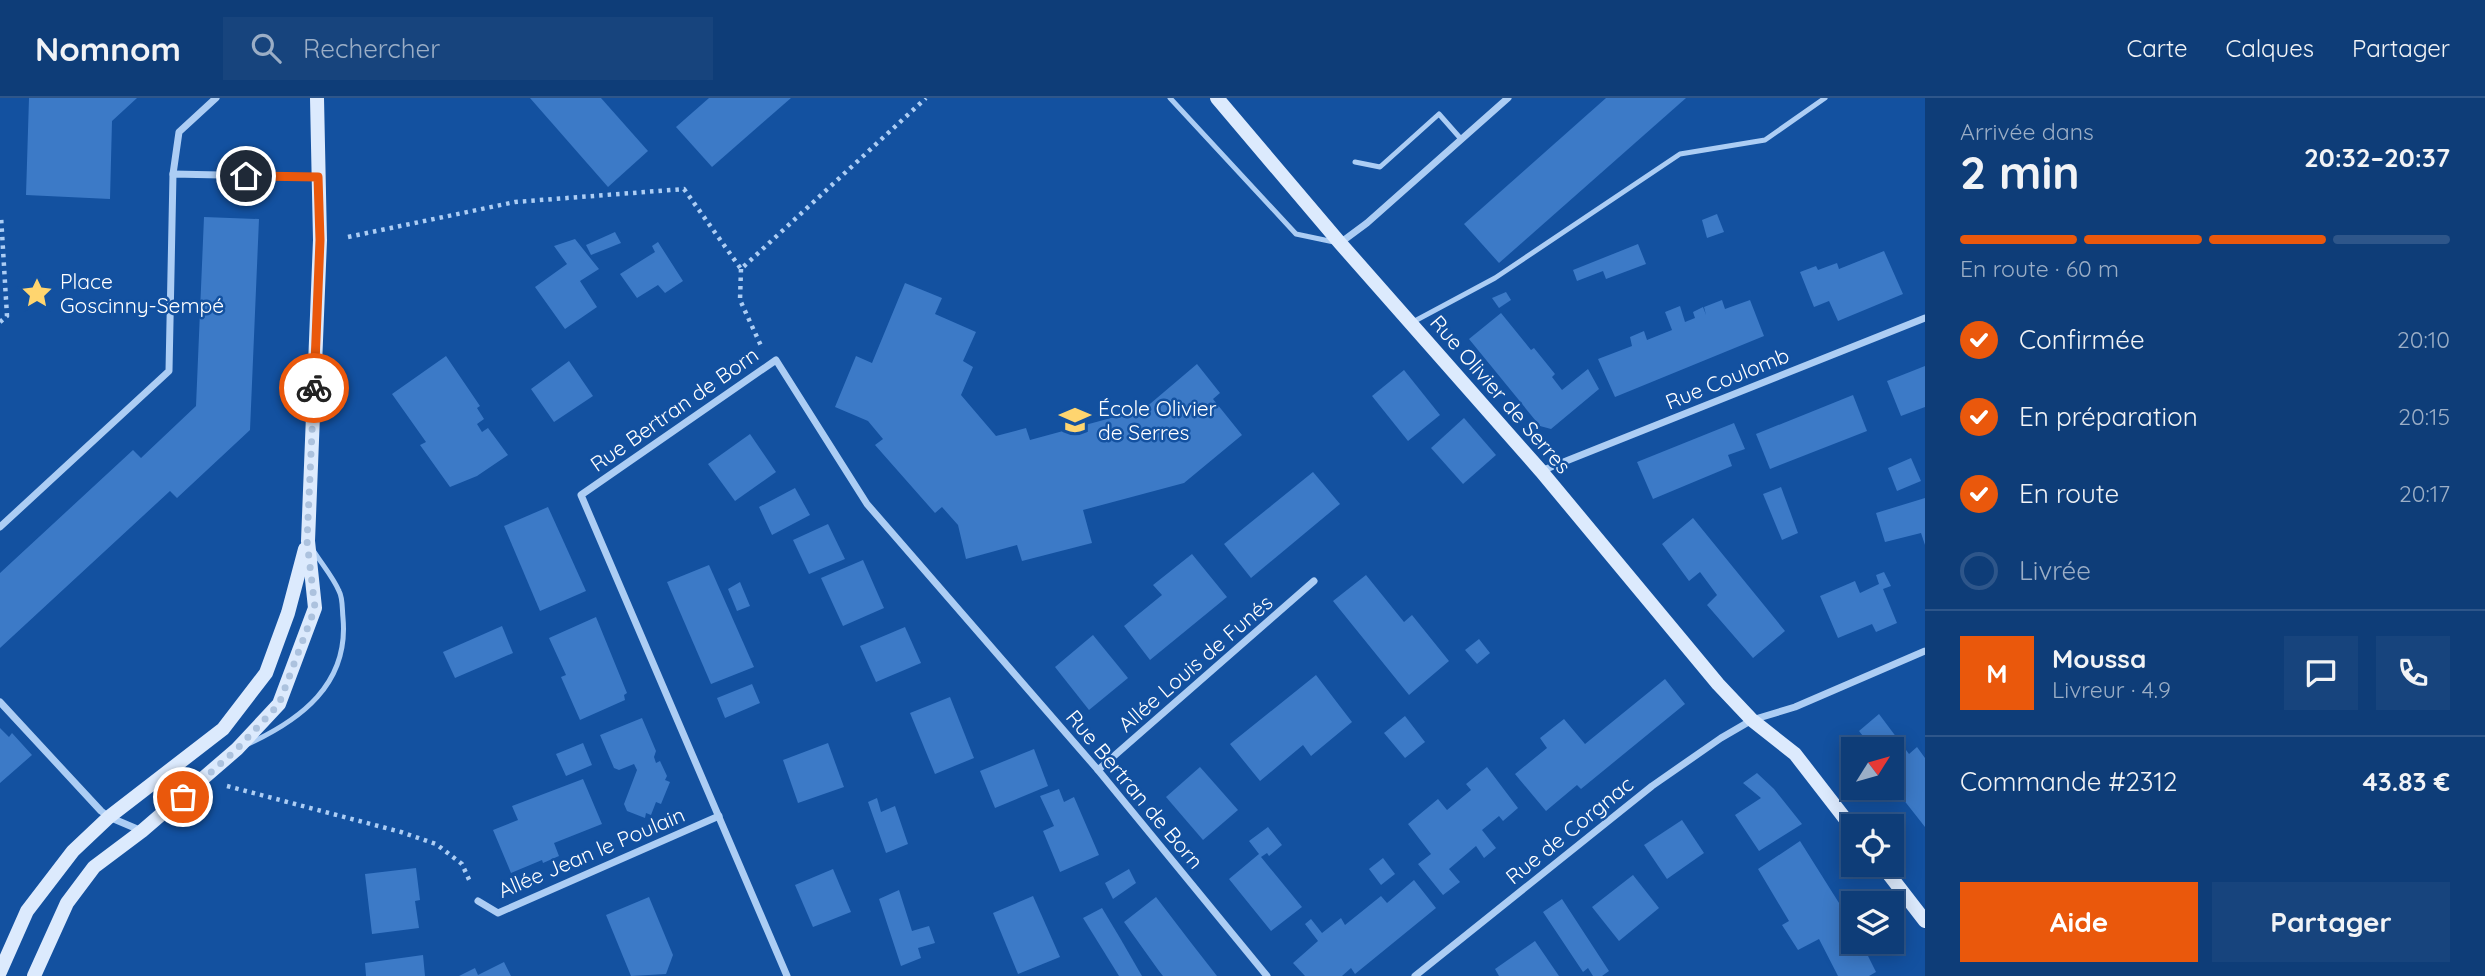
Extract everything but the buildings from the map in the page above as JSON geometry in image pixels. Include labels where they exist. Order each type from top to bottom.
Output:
[{"type":"street","points":[[0,527],[169,372],[173,174],[179,132],[216,98]]},
{"type":"street","points":[[34,976],[67,903],[94,867],[203,780],[237,749],[279,704],[315,608],[307,541],[320,240],[317,98]]},
{"type":"street","name":"Rue Olivier de Serres","points":[[1217,98],[1340,243],[1542,471],[1718,684],[1752,720],[1795,754],[1841,814]]},
{"type":"street","points":[[1340,243],[1367,223],[1508,98]]},
{"type":"street","points":[[173,174],[318,177]]},
{"type":"street","name":"Rue Coulomb","points":[[1542,471],[1925,318]]},
{"type":"street","name":"Rue Bertran de Born","points":[[786,976],[581,495],[776,360],[867,504],[1098,770],[1267,976]]},
{"type":"street","points":[[0,972],[27,911],[74,851],[109,817],[223,729],[266,673],[288,613],[307,541]]},
{"type":"street","name":"Allée Louis de Funés","points":[[1098,770],[1314,581]]},
{"type":"street","name":"Rue de Corgnac","points":[[1415,976],[1652,786],[1752,720],[1795,707],[1925,651]]},
{"type":"street","points":[[0,702],[109,817],[142,831]]},
{"type":"street","name":"Allée Jean le Poulain","points":[[478,901],[498,913],[719,816]]},
{"type":"street","points":[[1891,877],[1925,921]]},
{"type":"lane","points":[[1170,98],[1296,234],[1340,243]]},
{"type":"lane","points":[[1411,323],[1495,278],[1680,154],[1765,140],[1825,98]]},
{"type":"lane","points":[[1355,162],[1380,167],[1439,114],[1461,139]]},
{"type":"lane","points":[[237,749],[278,731],[314,703],[338,667],[345,637],[340,592],[307,541]]},
{"type":"path","points":[[741,269],[926,98]]},
{"type":"path","points":[[348,237],[514,202],[684,189],[741,269],[740,300],[762,349],[776,360]]},
{"type":"path","points":[[0,217],[7,316],[0,322]]},
{"type":"path","points":[[203,780],[388,828],[436,844],[462,864],[478,901]]},
{"type":"way so far","points":[[183,797],[237,749],[279,704],[315,608],[307,541],[314,388]]},
{"type":"place","name":"Place Goscinny-Sempé","points":[[37,293]]},
{"type":"place","name":"École Olivier de Serres","points":[[1075,420]]},
{"type":"route","points":[[246,176],[318,177],[320,240],[314,388]]}]
